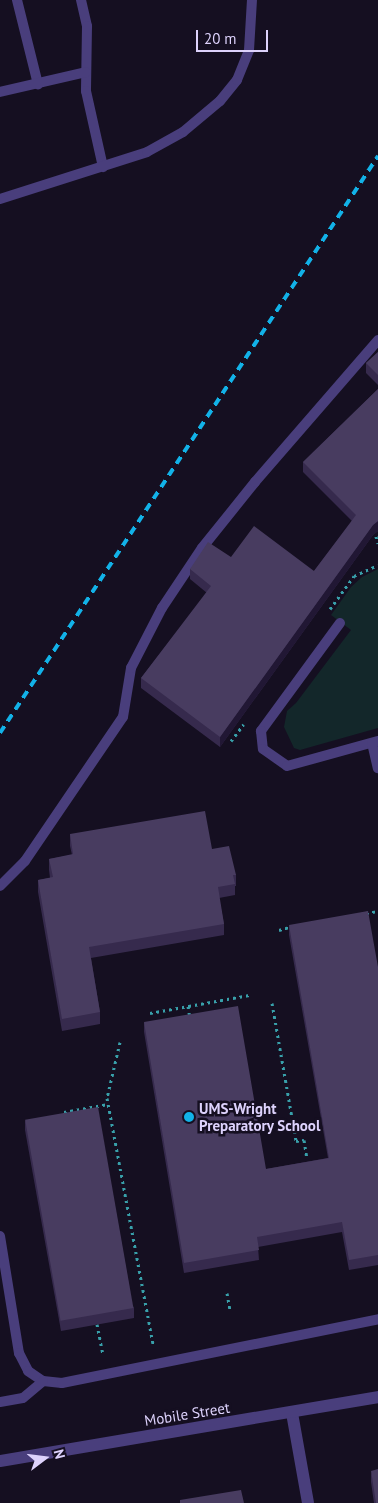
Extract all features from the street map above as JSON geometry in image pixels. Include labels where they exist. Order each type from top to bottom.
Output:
[{"type":"street","name":"Mobile Street","points":[[0,1461],[378,1397]]},
{"type":"street","points":[[292,1413],[308,1503]]},
{"type":"lane","points":[[17,0],[38,84]]},
{"type":"lane","points":[[82,0],[87,26],[86,91],[103,167]]},
{"type":"lane","points":[[0,199],[147,152],[183,132],[220,101],[237,80],[249,50],[252,0]]},
{"type":"lane","points":[[0,92],[86,72]]},
{"type":"lane","points":[[0,886],[25,861],[123,717],[131,668],[162,608],[202,548],[255,482],[378,340]]},
{"type":"lane","points":[[340,623],[261,731],[262,749],[287,766],[375,742],[378,768]]},
{"type":"lane","points":[[0,1236],[19,1353],[28,1371],[43,1381],[62,1383],[378,1319]]},
{"type":"lane","points":[[0,1402],[23,1398],[43,1381]]},
{"type":"path","points":[[372,523],[378,543]]},
{"type":"path","points":[[361,914],[378,911]]},
{"type":"path","points":[[279,930],[300,925]]},
{"type":"path","points":[[150,1013],[249,995]]},
{"type":"path","points":[[272,1003],[296,1141],[304,1140],[307,1158]]},
{"type":"path","points":[[188,1006],[191,1024]]},
{"type":"path","points":[[120,1042],[108,1104],[153,1344]]},
{"type":"path","points":[[66,1123],[64,1112],[108,1104]]},
{"type":"path","points":[[227,1293],[230,1310]]},
{"type":"path","points":[[97,1324],[103,1355]]},
{"type":"green space","points":[[378,569],[378,728],[300,750],[294,748],[284,727],[287,711],[296,703],[351,630],[331,615],[351,587],[362,577]]},
{"type":"building","points":[[378,352],[378,375],[366,363]]},
{"type":"building","points":[[378,389],[378,521],[373,525],[220,737],[141,678],[211,586],[190,569],[208,542],[231,557],[254,526],[314,571],[356,515],[303,462]]},
{"type":"building","points":[[205,811],[212,849],[229,846],[236,875],[233,875],[235,884],[218,887],[224,924],[89,947],[100,1012],[62,1019],[38,880],[53,877],[49,859],[73,854],[70,834]]},
{"type":"building","points":[[368,911],[378,967],[378,1255],[349,1260],[342,1222],[257,1237],[259,1250],[184,1263],[144,1022],[238,1006],[266,1169],[329,1158],[289,925]]},
{"type":"building","points":[[98,1107],[133,1308],[61,1321],[25,1120]]},
{"type":"building","points":[[378,1469],[378,1503],[376,1503],[371,1471]]},
{"type":"building","points":[[241,1490],[244,1503],[180,1503],[180,1500]]},
{"type":"railway","points":[[0,733],[378,156]]},
{"type":"place","name":"UMS-Wright Preparatory School","points":[[189,1117]]}]
